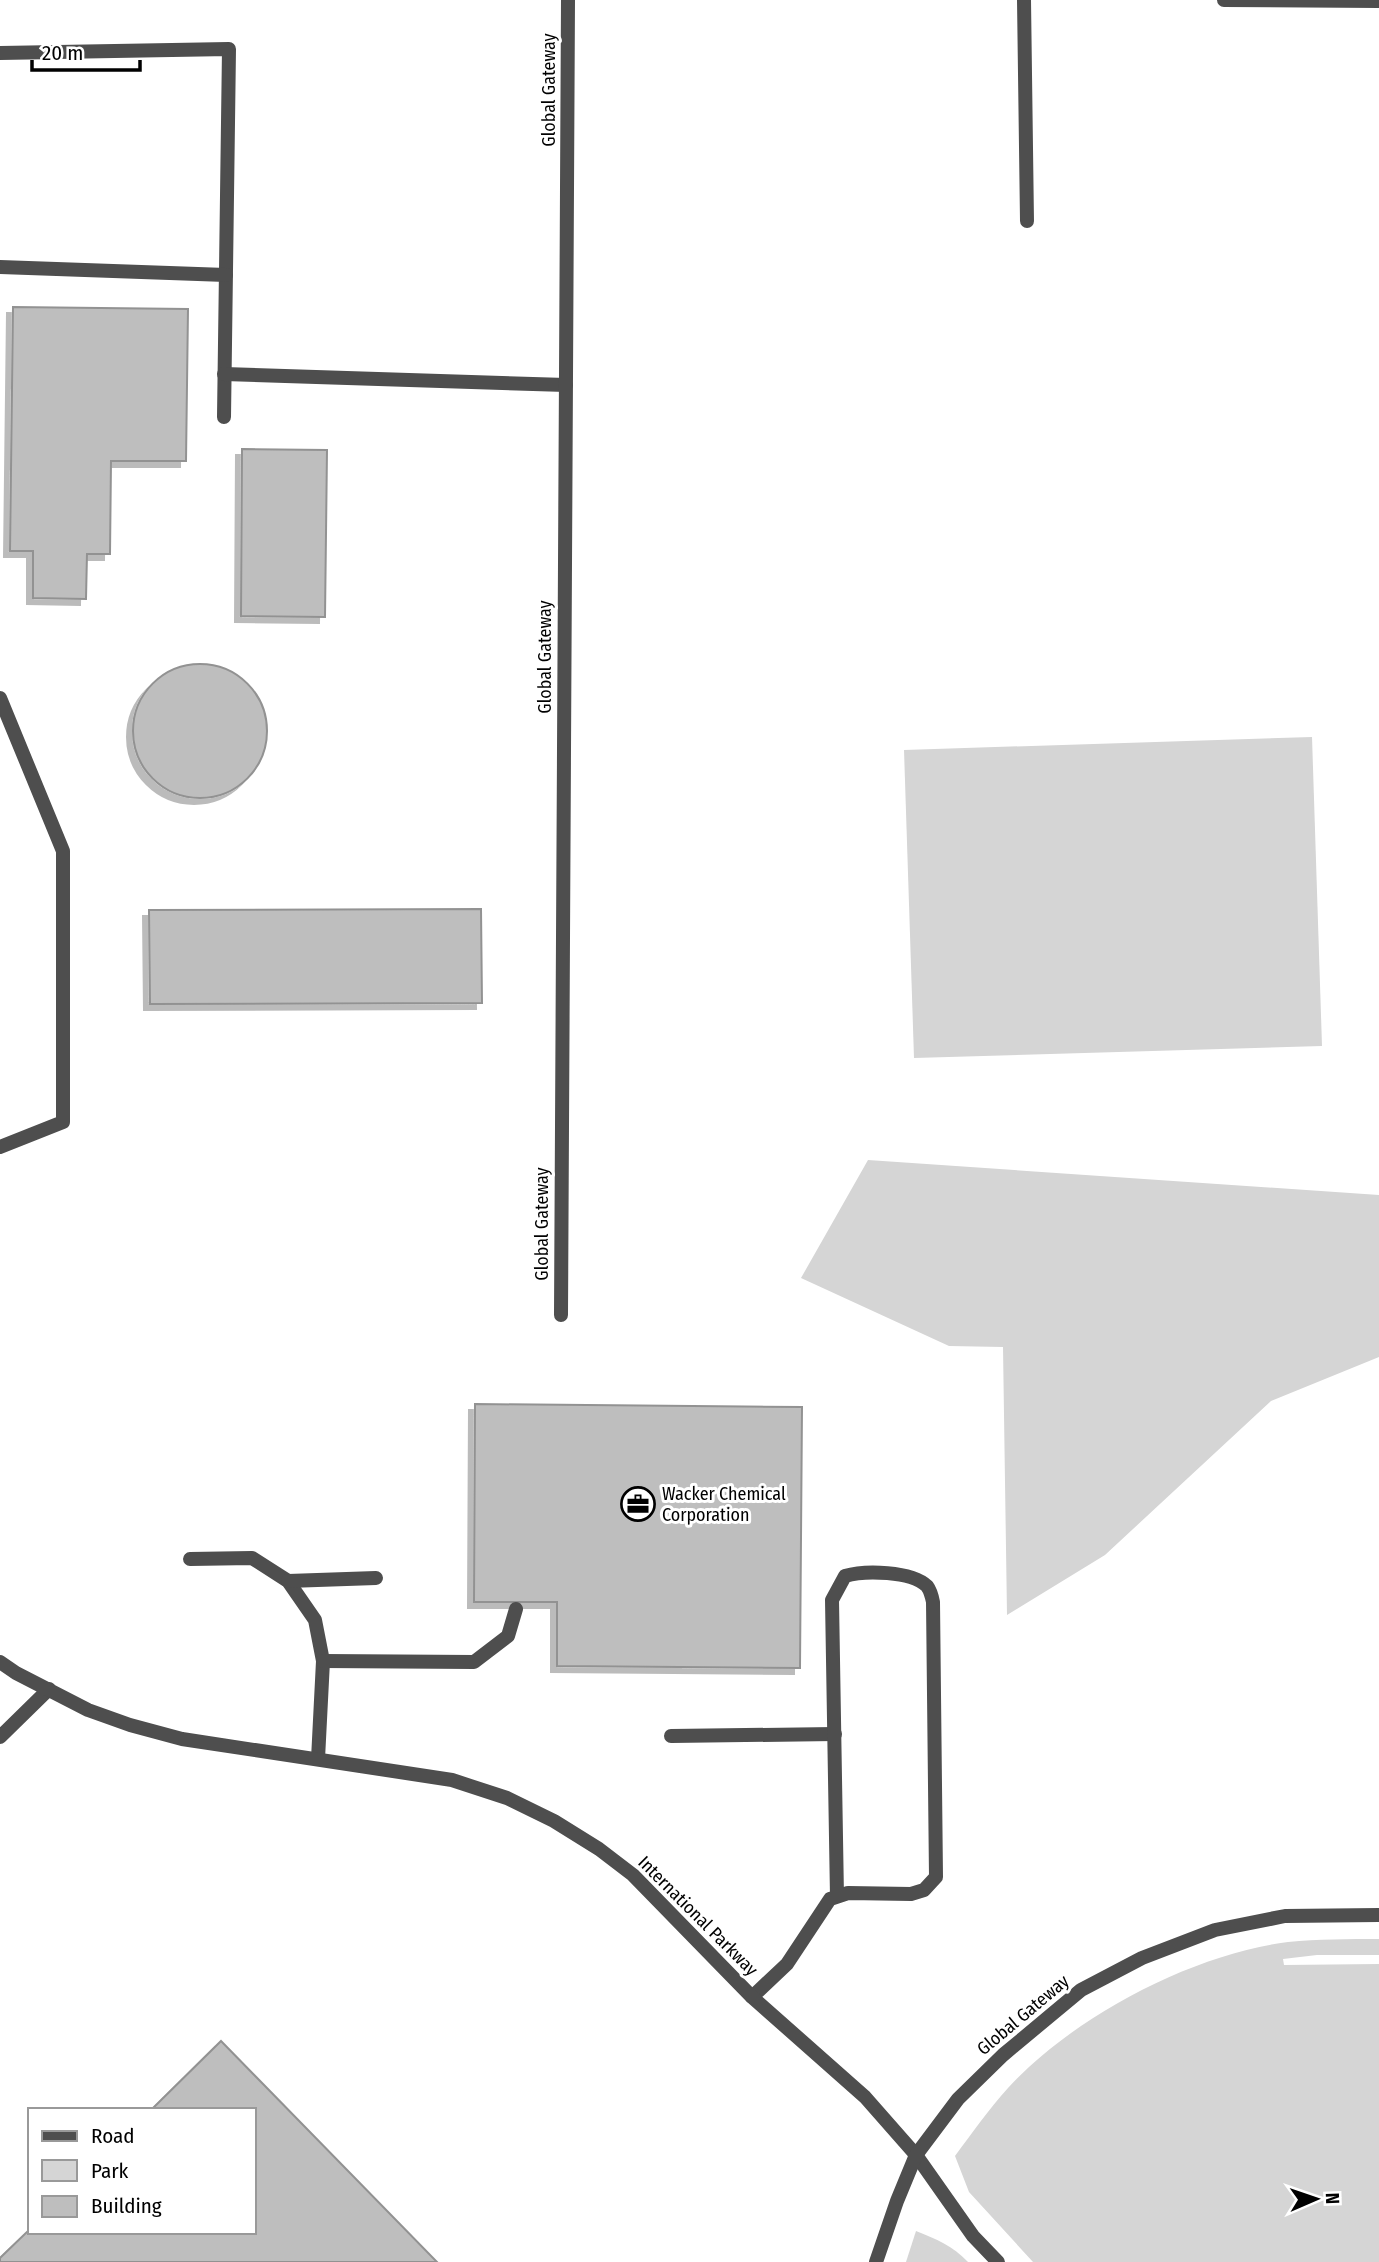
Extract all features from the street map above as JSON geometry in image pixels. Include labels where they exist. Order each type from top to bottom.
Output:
[{"type":"street","name":"Global Gateway","points":[[561,1315],[568,0]]},
{"type":"street","points":[[1024,0],[1027,221]]},
{"type":"street","points":[[1224,0],[1379,1]]},
{"type":"street","points":[[0,53],[229,49],[224,417]]},
{"type":"street","points":[[0,267],[226,275]]},
{"type":"street","points":[[224,374],[566,385]]},
{"type":"street","points":[[0,698],[63,851],[63,1122],[0,1147]]},
{"type":"street","points":[[190,1559],[252,1558],[288,1581],[315,1619],[323,1661],[318,1759]]},
{"type":"street","points":[[752,1997],[787,1964],[830,1899],[848,1894],[911,1894],[924,1890],[936,1877],[933,1602],[928,1587],[911,1576],[858,1572],[845,1576],[832,1600],[837,1897]]},
{"type":"street","points":[[288,1581],[376,1578]]},
{"type":"street","points":[[323,1661],[474,1662],[508,1636],[516,1609]]},
{"type":"street","name":"International Parkway","points":[[0,1662],[88,1710],[130,1725],[169,1735],[453,1780],[507,1798],[554,1821],[599,1849],[633,1875],[752,1997],[866,2097],[916,2155],[973,2236],[998,2262]]},
{"type":"street","points":[[0,1737],[49,1689]]},
{"type":"street","points":[[671,1736],[835,1734]]},
{"type":"street","name":"Global Gateway","points":[[876,2262],[916,2155],[958,2099],[1003,2055],[1081,1990],[1142,1958],[1215,1930],[1284,1916],[1379,1915]]},
{"type":"green space","points":[[1312,737],[1322,1046],[914,1058],[904,750]]},
{"type":"green space","points":[[868,1160],[1379,1195],[1379,1357],[1271,1401],[1105,1555],[1007,1615],[1003,1347],[949,1346],[801,1278]]},
{"type":"green space","points":[[1379,1939],[1379,1955],[1317,1955],[1283,1959],[1284,1965],[1379,1964],[1379,2262],[1033,2262],[969,2192],[955,2156],[1008,2088],[1066,2037],[1100,2014],[1174,1975],[1251,1949],[1299,1941]]},
{"type":"green space","points":[[916,2231],[950,2247],[968,2262],[906,2262]]},
{"type":"building","points":[[13,307],[188,309],[186,461],[111,461],[110,554],[87,554],[86,599],[33,598],[33,551],[10,551]]},
{"type":"building","points":[[242,449],[327,450],[325,617],[241,616]]},
{"type":"building","points":[[200,664],[226,669],[248,683],[262,705],[267,731],[262,757],[248,779],[226,793],[200,798],[174,793],[152,779],[138,757],[133,731],[138,705],[152,683],[174,669]]},
{"type":"building","points":[[481,909],[482,1003],[150,1004],[149,910]]},
{"type":"building","name":"Wacker Chemical Corporation","points":[[475,1404],[802,1407],[800,1668],[557,1666],[557,1602],[474,1602]]},
{"type":"building","points":[[221,2041],[437,2262],[0,2262],[0,2258],[28,2231],[28,2234],[256,2234],[256,2108],[153,2108]]},
{"type":"place","name":"Wacker Chemical Corporation","points":[[638,1504]]}]
